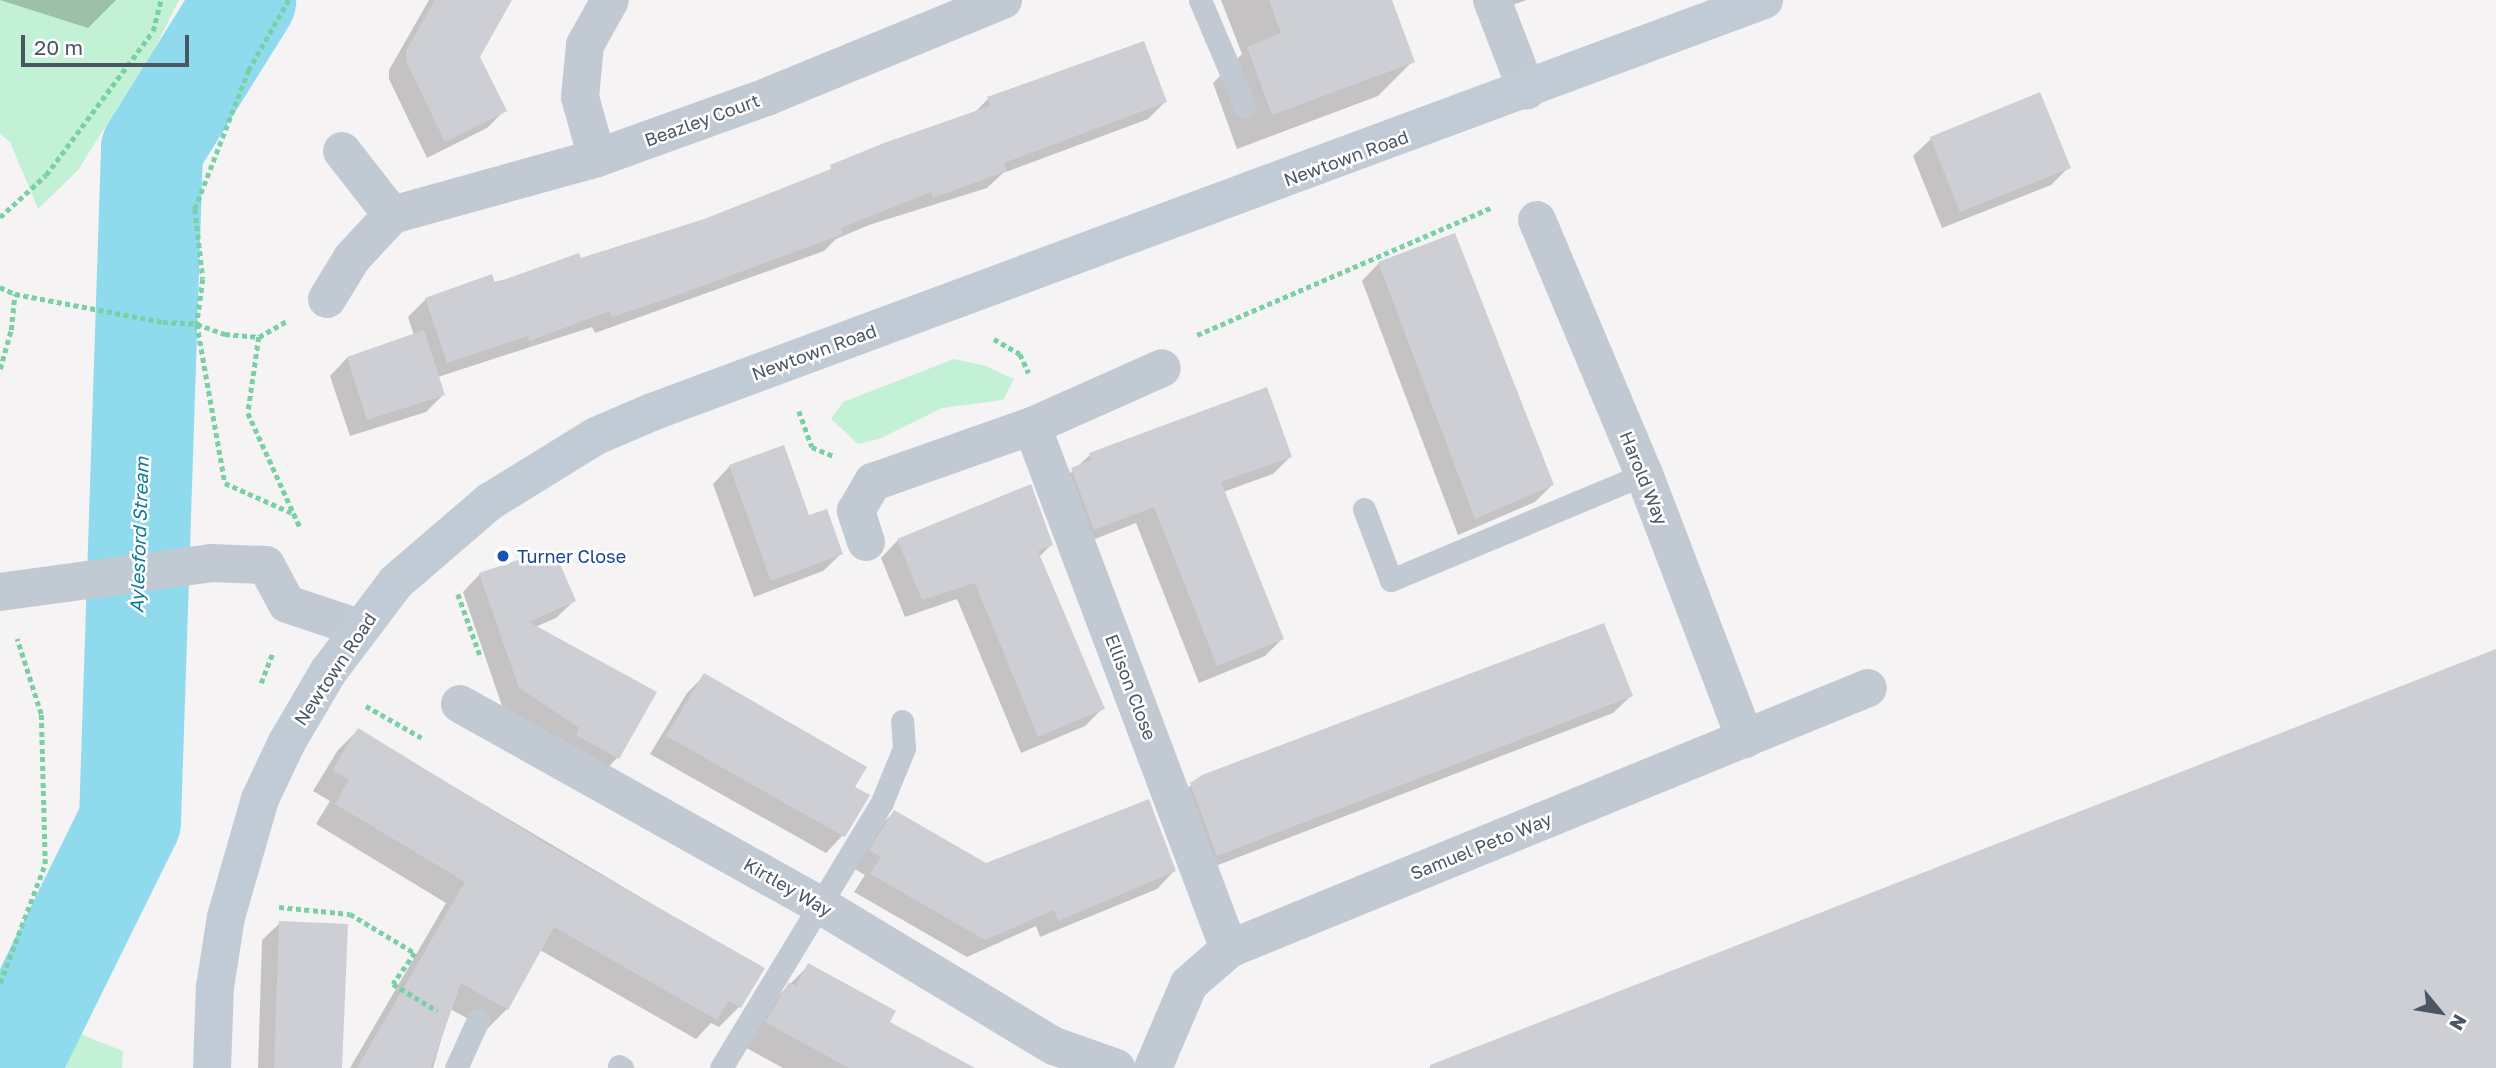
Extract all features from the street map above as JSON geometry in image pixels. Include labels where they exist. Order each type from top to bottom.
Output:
[{"type":"street","points":[[597,158],[580,97],[582,71],[585,45],[610,0]]},
{"type":"street","name":"Beazley Court","points":[[392,215],[597,158],[769,96],[1003,0]]},
{"type":"street","points":[[1492,0],[1527,91]]},
{"type":"street","name":"Newtown Road","points":[[212,1068],[215,987],[230,902],[260,799],[324,680],[359,628],[438,541],[489,502],[596,436],[784,363],[1527,91],[1764,0]]},
{"type":"street","points":[[327,299],[352,258],[392,215],[342,151]]},
{"type":"street","name":"Harold Way","points":[[1537,220],[1587,303],[1644,474],[1745,739]]},
{"type":"street","points":[[866,542],[856,511],[873,482],[1041,420],[1162,368]]},
{"type":"street","name":"Ellison Close","points":[[1041,420],[1228,948]]},
{"type":"street","points":[[1,592],[211,563],[266,565],[287,604],[359,628]]},
{"type":"street","name":"Samuel Peto Way","points":[[1153,1068],[1189,984],[1228,948],[1867,688]]},
{"type":"street","name":"Kirtley Way","points":[[460,704],[820,905],[1054,1046],[1116,1068]]},
{"type":"lane","points":[[1200,0],[1245,106]]},
{"type":"lane","points":[[1364,509],[1391,580],[1644,474]]},
{"type":"lane","points":[[721,1068],[882,803],[904,748],[902,721]]},
{"type":"lane","points":[[456,1068],[475,1027]]},
{"type":"path","points":[[0,217],[46,175],[87,120],[153,31],[161,0]]},
{"type":"path","points":[[0,288],[15,295],[163,322],[197,324],[225,334],[259,337],[248,412],[292,513],[225,482],[197,324],[204,279],[195,209],[249,70],[289,0]]},
{"type":"path","points":[[1162,368],[1157,352],[1523,194],[1537,220]]},
{"type":"path","points":[[0,369],[12,330],[15,295]]},
{"type":"path","points":[[972,295],[984,335],[1020,354],[1041,420]]},
{"type":"path","points":[[784,363],[812,447],[885,477]]},
{"type":"path","points":[[324,680],[429,742],[460,704],[481,658],[438,541]]},
{"type":"path","points":[[0,984],[45,864],[41,714],[1,592]]},
{"type":"path","points":[[230,902],[350,914],[415,953],[393,984],[475,1027]]},
{"type":"green space","points":[[0,0],[179,0],[156,46],[78,170],[38,209],[10,142],[0,134]]},
{"type":"green space","points":[[954,359],[986,366],[1014,379],[1003,400],[942,408],[879,439],[858,444],[831,419],[843,402]]},
{"type":"green space","points":[[7,1005],[123,1051],[122,1068],[0,1068],[0,1015]]},
{"type":"building","points":[[435,0],[512,0],[480,57],[507,111],[445,142],[406,61],[406,51]]},
{"type":"building","points":[[1269,0],[1392,0],[1415,62],[1272,115],[1247,47],[1281,33]]},
{"type":"building","points":[[1144,41],[1167,102],[1004,163],[1007,171],[933,198],[931,192],[841,228],[843,234],[678,295],[612,317],[610,311],[529,341],[528,336],[447,363],[425,298],[492,274],[495,283],[579,253],[581,258],[704,219],[831,169],[830,165],[884,143],[990,106],[987,97]]},
{"type":"building","points":[[2040,92],[2071,168],[1960,212],[1930,137]]},
{"type":"building","points":[[1455,233],[1554,485],[1475,519],[1378,262]]},
{"type":"building","points":[[424,330],[445,395],[367,420],[347,357]]},
{"type":"building","points":[[1267,387],[1292,457],[1221,482],[1284,639],[1217,666],[1154,507],[1094,530],[1071,468],[1091,460],[1089,453]]},
{"type":"building","points":[[784,445],[809,515],[827,509],[843,554],[771,581],[729,465]]},
{"type":"building","points":[[1031,484],[1053,545],[1038,551],[1105,709],[1038,737],[975,583],[922,600],[897,539]]},
{"type":"building","points":[[555,552],[576,601],[529,622],[657,692],[619,759],[576,735],[579,728],[519,688],[479,573],[518,560],[523,566]]},
{"type":"building","points":[[1604,623],[1633,696],[1217,856],[1190,783],[1202,775]]},
{"type":"building","points":[[2496,649],[2496,1068],[1430,1068],[1430,1065]]},
{"type":"building","points":[[704,673],[867,767],[855,787],[870,795],[845,837],[666,736]]},
{"type":"building","points":[[358,728],[557,850],[765,968],[741,1008],[728,1001],[717,1020],[554,927],[508,1010],[461,983],[431,1068],[357,1068],[465,882],[335,804],[349,780],[332,770]]},
{"type":"building","points":[[1149,799],[1176,871],[1058,921],[1054,910],[985,940],[870,874],[881,857],[869,850],[894,810],[986,863]]},
{"type":"building","points":[[279,921],[348,924],[342,1068],[274,1068]]},
{"type":"building","points":[[808,963],[896,1011],[890,1022],[975,1068],[849,1068],[765,1022],[789,982],[796,986]]},
{"type":"waterway","name":"Aylesford Stream","points":[[8,1068],[130,821],[152,149],[245,0]]},
{"type":"place","name":"Turner Close","points":[[503,556]]}]
